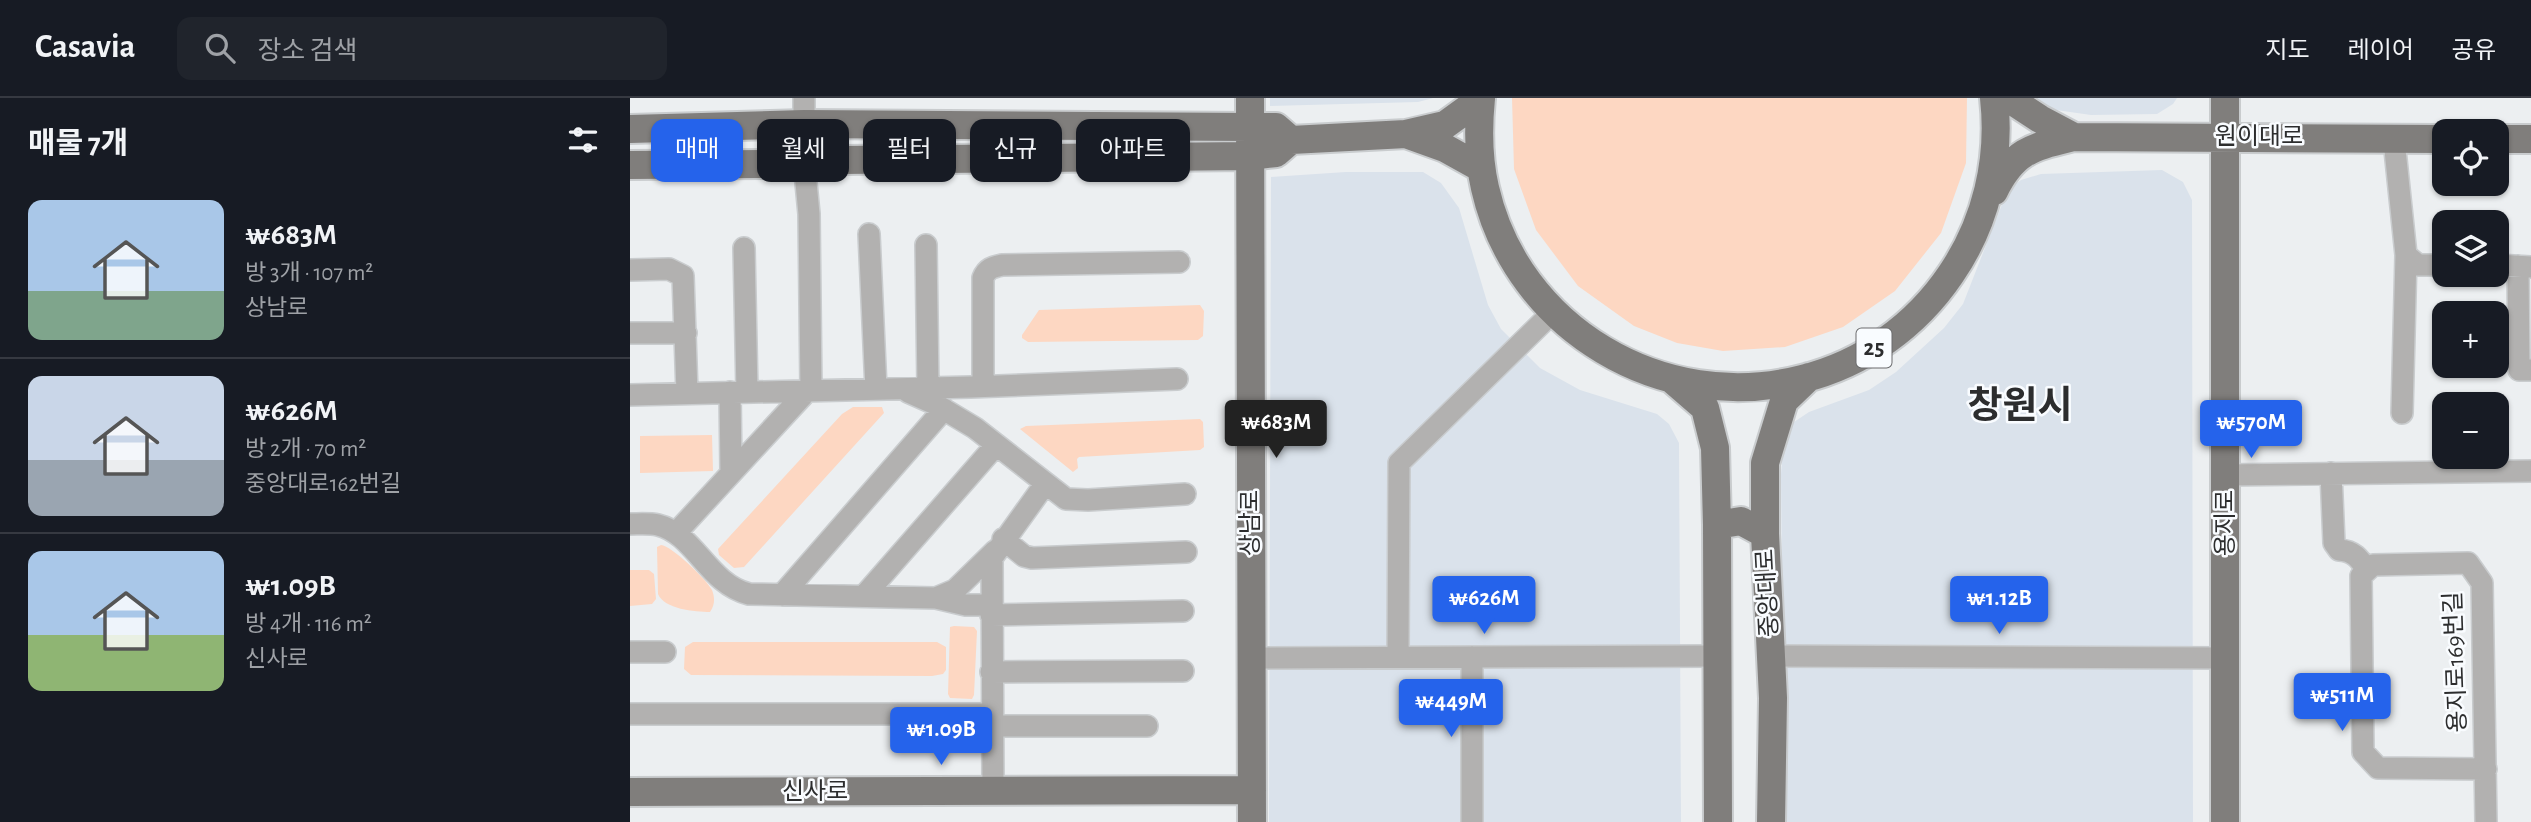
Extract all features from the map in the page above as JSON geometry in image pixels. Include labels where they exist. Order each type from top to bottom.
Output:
[{"type":"main road","name":"상남로","points":[[1250,98],[1252,822]]},
{"type":"main road","name":"25","points":[[1481,99],[1481,168],[1490,208],[1506,246],[1527,281],[1553,312],[1574,331],[1608,354],[1646,372],[1706,386],[1741,388],[1775,385],[1809,377],[1863,355],[1910,322],[1948,278],[1976,228],[1993,169],[1996,131],[1994,98]]},
{"type":"main road","name":"원이대로","points":[[2008,98],[2040,120],[2074,138]]},
{"type":"main road","name":"용지로","points":[[2225,98],[2225,822]]},
{"type":"main road","points":[[849,161],[1250,156],[1276,153],[1291,140],[1406,134],[1445,125],[1481,99]]},
{"type":"main road","points":[[630,129],[804,111],[1276,127],[1291,140]]},
{"type":"main road","points":[[1406,134],[1445,148],[1481,168]]},
{"type":"main road","name":"원이대로","points":[[1976,228],[1997,184],[2012,162],[2031,147],[2074,138],[2225,136],[2432,139]]},
{"type":"main road","points":[[2509,139],[2531,139]]},
{"type":"main road","points":[[630,165],[757,163]]},
{"type":"main road","name":"중앙대로","points":[[1771,822],[1772,656],[1765,534],[1765,463],[1784,401],[1809,377]]},
{"type":"main road","name":"중앙대로","points":[[1672,380],[1704,408],[1715,447],[1718,822]]},
{"type":"main road","points":[[1717,525],[1741,521],[1765,534]]},
{"type":"main road","name":"신사로","points":[[630,792],[1252,790]]},
{"type":"street","points":[[2397,138],[2395,150],[2406,255],[2402,412]]},
{"type":"street","points":[[676,533],[809,391],[806,182]]},
{"type":"street","points":[[869,234],[886,389]]},
{"type":"street","points":[[926,245],[928,387]]},
{"type":"street","points":[[731,473],[738,392],[744,248]]},
{"type":"street","points":[[2406,255],[2418,265],[2432,265]]},
{"type":"street","points":[[975,428],[985,272],[1002,265],[1179,262]]},
{"type":"street","points":[[2515,266],[2519,370],[2531,370]]},
{"type":"street","points":[[630,270],[669,269],[683,276],[687,393]]},
{"type":"street","points":[[1398,657],[1399,463],[1553,312]]},
{"type":"street","points":[[630,333],[686,333]]},
{"type":"street","points":[[630,395],[977,387],[1177,379]]},
{"type":"street","points":[[886,389],[922,397],[944,409],[975,428],[1060,496],[1071,500],[1185,494]]},
{"type":"street","points":[[782,595],[944,409]]},
{"type":"street","points":[[864,597],[996,445]]},
{"type":"street","points":[[2226,475],[2531,471]]},
{"type":"street","points":[[2331,473],[2334,543],[2339,550],[2359,557],[2367,570],[2361,576],[2363,752],[2378,768],[2486,769]]},
{"type":"street","points":[[936,598],[955,590],[999,545],[1045,484]]},
{"type":"street","points":[[630,524],[655,524],[676,533],[726,586],[749,594],[936,598],[991,610],[1183,611]]},
{"type":"street","points":[[999,545],[1031,558],[1186,552]]},
{"type":"street","points":[[993,791],[991,568],[999,545]]},
{"type":"street","name":"용지로169번길","points":[[2367,570],[2373,565],[2468,563],[2482,583],[2486,822]]},
{"type":"street","points":[[630,652],[665,652]]},
{"type":"street","points":[[1252,658],[1716,656]]},
{"type":"street","points":[[1772,656],[2226,658]]},
{"type":"street","points":[[1472,657],[1472,822]]},
{"type":"street","points":[[991,672],[1183,671]]},
{"type":"street","points":[[630,715],[992,720],[1147,726]]},
{"type":"shaded area","points":[[1270,98],[1433,98],[1418,102],[1270,106]]},
{"type":"shaded area","points":[[1512,98],[1967,98],[1966,163],[1941,233],[1895,291],[1843,327],[1785,347],[1723,351],[1677,343],[1634,326],[1578,286],[1536,230],[1514,169]]},
{"type":"shaded area","points":[[2026,98],[2177,98],[2173,104],[2157,114],[2091,115],[2056,110]]},
{"type":"shaded area","points":[[2162,170],[2183,182],[2192,200],[2193,822],[1784,822],[1781,474],[1784,436],[1794,422],[1809,412],[1869,390],[1896,372],[1944,328],[1963,304],[2008,189],[2021,180],[2041,174]]},
{"type":"shaded area","points":[[1346,172],[1423,172],[1441,183],[1459,208],[1488,305],[1501,329],[1540,368],[1580,390],[1657,414],[1669,424],[1679,443],[1681,822],[1269,822],[1271,177]]},
{"type":"shaded area","points":[[1200,305],[1204,311],[1203,336],[1198,340],[1028,342],[1022,338],[1039,310]]},
{"type":"shaded area","points":[[853,407],[882,407],[884,413],[744,567],[734,568],[719,555],[718,549],[842,414]]},
{"type":"shaded area","points":[[1200,419],[1203,422],[1204,447],[1200,450],[1079,457],[1078,468],[1073,472],[1020,429],[1026,426]]},
{"type":"shaded area","points":[[712,435],[713,471],[640,473],[640,436]]},
{"type":"shaded area","points":[[661,545],[680,557],[709,585],[714,599],[710,612],[681,609],[661,599],[658,594],[657,547]]},
{"type":"shaded area","points":[[630,570],[649,570],[654,574],[656,599],[652,604],[630,606]]},
{"type":"shaded area","points":[[950,627],[974,627],[977,631],[972,699],[950,698],[948,694]]},
{"type":"shaded area","points":[[693,642],[937,642],[946,647],[946,670],[943,674],[932,676],[691,675],[684,669],[685,647]]},
{"type":"district","name":"창원시","points":[[2020,407]]}]
